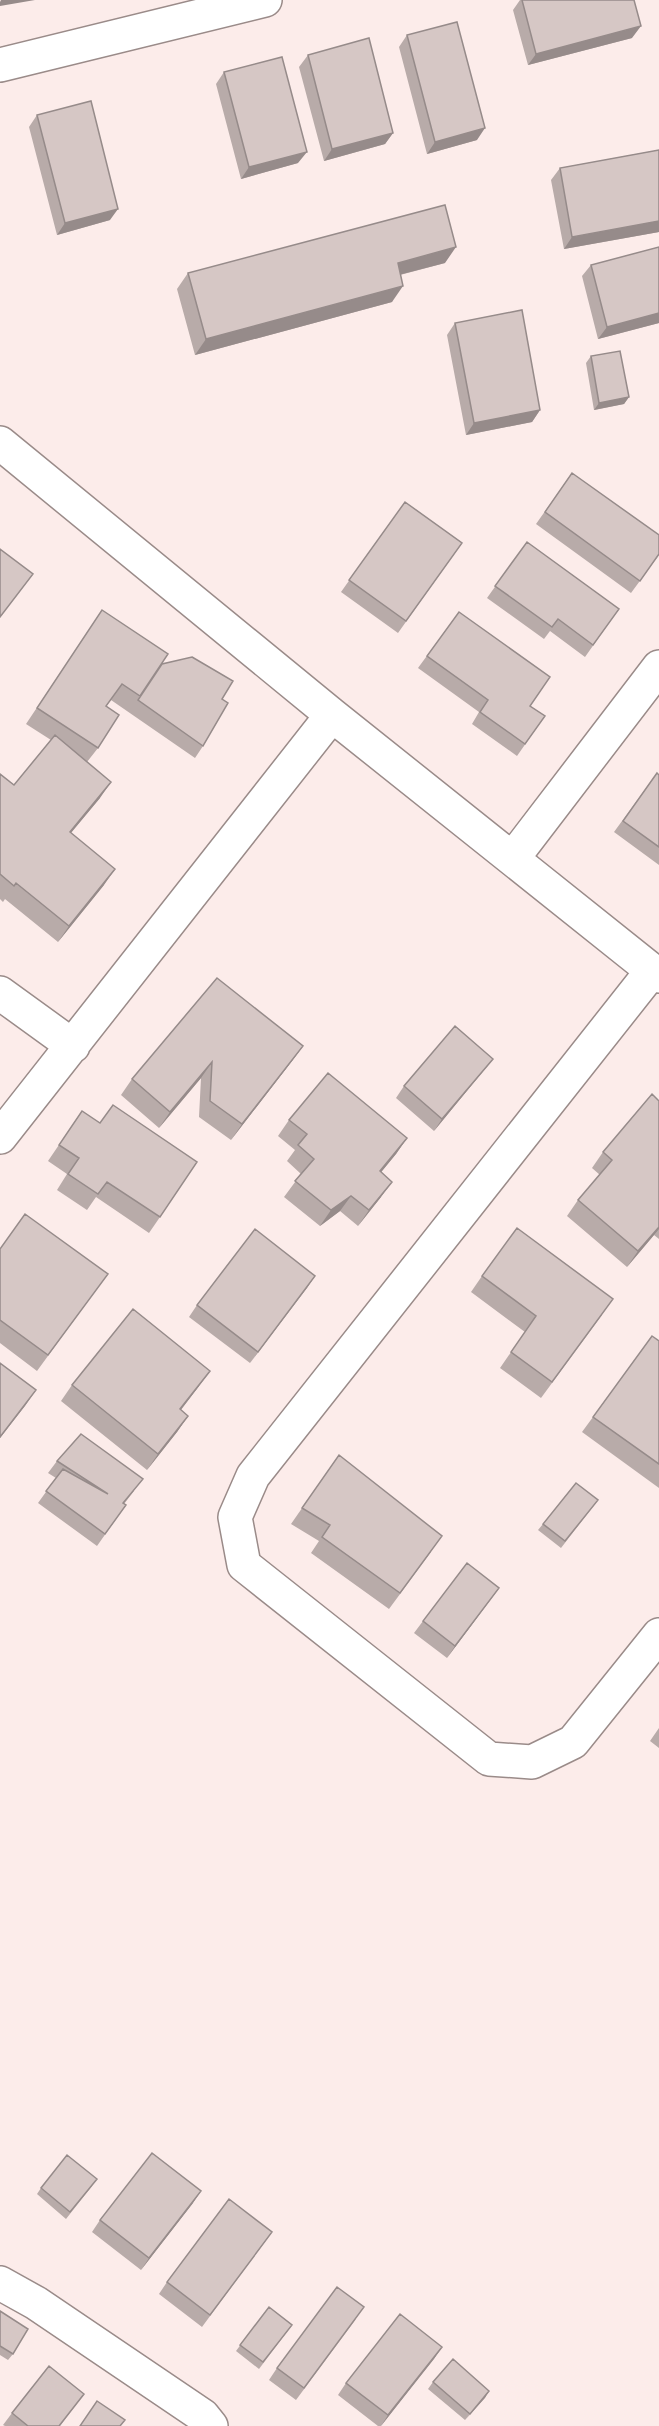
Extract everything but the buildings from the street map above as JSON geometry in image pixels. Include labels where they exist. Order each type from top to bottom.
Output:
[{"type":"street","points":[[0,65],[265,0]]},
{"type":"street","points":[[0,443],[332,715],[656,974],[253,1476],[235,1517],[244,1565],[489,1760],[532,1762],[573,1742],[659,1635]]},
{"type":"street","points":[[513,858],[659,666]]},
{"type":"street","points":[[0,1137],[332,715]]},
{"type":"street","points":[[0,993],[73,1046]]},
{"type":"street","points":[[0,2283],[36,2303],[193,2409],[211,2426]]}]
